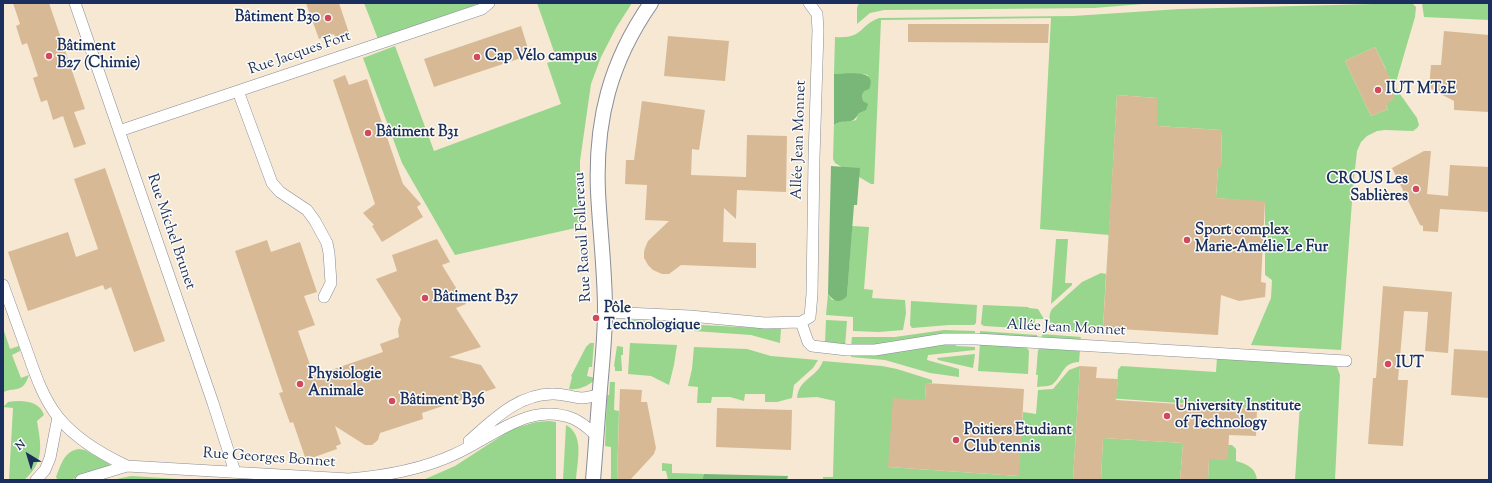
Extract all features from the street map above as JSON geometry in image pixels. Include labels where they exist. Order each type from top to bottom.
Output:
[{"type":"street","name":"Rue Michel Brunet","points":[[75,3],[213,403],[235,472]]},
{"type":"street","name":"Rue Jacques Fort","points":[[119,131],[482,9],[488,3]]},
{"type":"street","name":"Rue Raoul Follereau","points":[[593,480],[605,312],[598,192],[599,140],[606,98],[612,75],[638,22],[651,3]]},
{"type":"street","name":"Allée Jean Monnet","points":[[809,3],[817,14],[818,30],[812,219],[812,305],[810,317],[800,322],[808,342],[812,346],[847,350],[875,350],[944,339],[976,339],[1346,361]]},
{"type":"street","points":[[238,91],[272,183],[280,192],[307,210],[327,243],[331,283],[324,297]]},
{"type":"street","points":[[3,285],[44,395],[58,417],[83,441],[104,455],[127,466]]},
{"type":"street","points":[[605,312],[690,316],[765,323],[800,322]]},
{"type":"street","name":"Rue Georges Bonnet","points":[[454,455],[483,428],[521,400],[545,394],[581,398],[588,398],[600,394]]},
{"type":"street","name":"Rue Georges Bonnet","points":[[81,480],[127,466],[349,479],[380,476],[413,470],[454,455],[514,422],[544,414],[561,415],[574,419],[596,436]]},
{"type":"street","points":[[36,480],[45,470],[50,458],[58,417]]},
{"type":"green space","points":[[364,3],[481,3],[378,39]]},
{"type":"green space","points":[[537,3],[632,3],[616,28],[601,57],[591,84],[580,161],[580,227],[455,255],[402,163],[363,58],[395,46],[434,151],[561,104],[547,63],[557,60]]},
{"type":"green space","points":[[859,3],[1155,3],[1094,8],[884,10],[870,13],[857,24],[857,8]]},
{"type":"green space","points":[[1412,3],[1416,7],[1415,17],[1396,82],[1386,82],[1386,69],[1375,47],[1345,61],[1371,116],[1388,109],[1384,100],[1391,101],[1394,97],[1388,87],[1395,87],[1417,118],[1419,125],[1413,131],[1377,131],[1367,136],[1361,142],[1357,151],[1341,350],[1251,345],[1271,298],[1272,280],[1265,275],[1265,202],[1216,198],[1218,168],[1221,167],[1222,130],[1157,126],[1157,98],[1117,95],[1109,235],[1040,229],[1051,18],[881,20],[874,184],[871,184],[835,163],[833,159],[834,125],[856,120],[863,101],[862,95],[868,75],[834,74],[835,37],[851,36],[856,34],[872,21],[879,18],[1073,16],[1180,9]]},
{"type":"green space","points":[[1422,3],[1489,3],[1489,20],[1424,17]]},
{"type":"green space","points":[[853,73],[865,75],[871,82],[869,89],[864,91],[862,95],[863,101],[868,104],[866,110],[859,113],[853,120],[834,125],[834,74]]},
{"type":"green space","points":[[831,166],[860,168],[857,205],[854,205],[847,296],[840,301],[833,299],[828,294]]},
{"type":"green space","points":[[852,226],[869,227],[864,289],[873,290],[872,298],[905,300],[906,313],[903,330],[879,332],[853,331],[853,317],[826,315],[828,294],[832,300],[847,296]]},
{"type":"green space","points":[[1056,239],[1068,239],[1065,283],[1072,283],[1072,285],[1051,304]]},
{"type":"green space","points":[[1101,273],[1106,274],[1103,328],[1096,328],[1088,332],[1054,329],[1051,325],[1050,319],[1052,309],[1082,282]]},
{"type":"green space","points":[[911,301],[977,305],[976,323],[974,325],[949,325],[912,328],[910,325]]},
{"type":"green space","points":[[983,305],[1028,307],[1038,309],[1044,319],[1035,319],[1034,329],[984,326],[981,324]]},
{"type":"green space","points":[[632,320],[681,323],[683,331],[631,327]]},
{"type":"green space","points":[[826,320],[847,321],[845,346],[825,343]]},
{"type":"green space","points":[[701,325],[781,329],[780,343],[751,335],[694,331]]},
{"type":"green space","points":[[3,328],[10,349],[19,346],[20,351],[12,355],[21,378],[29,375],[27,381],[22,387],[3,392]]},
{"type":"green space","points":[[944,330],[975,331],[975,335],[888,345],[851,347],[852,337],[895,337]]},
{"type":"green space","points":[[980,331],[1037,335],[1037,339],[980,335]]},
{"type":"green space","points":[[1042,334],[1081,337],[1080,342],[1042,339]]},
{"type":"green space","points":[[956,342],[956,346],[975,347],[975,350],[928,355],[927,360],[959,369],[959,377],[930,373],[885,360],[851,357],[851,355]]},
{"type":"green space","points":[[590,343],[594,343],[592,367],[589,367],[587,376],[595,378],[594,381],[582,388],[569,389],[571,376],[586,347]]},
{"type":"green space","points":[[630,343],[677,345],[669,385],[651,376],[628,374]]},
{"type":"green space","points":[[980,343],[1026,346],[1029,351],[1028,374],[978,371]]},
{"type":"green space","points":[[617,346],[623,347],[623,355],[621,355],[622,371],[615,371],[614,366]]},
{"type":"green space","points":[[694,347],[747,349],[771,356],[818,360],[813,368],[794,385],[792,398],[777,402],[765,402],[765,394],[745,394],[744,401],[730,397],[712,397],[711,403],[697,403],[698,387],[688,386],[692,369]]},
{"type":"green space","points":[[1042,347],[1080,350],[1079,362],[1069,364],[1053,384],[1037,387],[1038,375],[1036,375],[1038,350]]},
{"type":"green space","points":[[975,354],[973,368],[938,360],[937,358]]},
{"type":"green space","points":[[1217,358],[1333,365],[1337,367],[1340,375],[1335,480],[1295,480],[1300,404],[1272,402],[1263,409],[1107,398],[1107,391],[1117,391],[1118,370],[1121,366],[1216,372]]},
{"type":"green space","points":[[823,361],[882,366],[932,380],[932,383],[926,383],[925,400],[888,467],[1018,476],[1023,412],[1036,414],[1038,390],[1053,389],[1069,370],[1080,366],[1073,480],[823,480],[823,477],[833,477],[835,401],[817,397],[797,398],[798,391],[801,386],[816,372]]},
{"type":"green space","points":[[610,382],[615,382],[614,410],[619,411],[617,480],[611,480],[611,447],[605,446],[607,395],[609,395]]},
{"type":"green space","points":[[8,402],[29,402],[38,406],[44,415],[37,421],[40,438],[40,453],[38,460],[31,473],[24,480],[9,480],[13,408],[3,407]]},
{"type":"green space","points":[[536,422],[556,422],[556,480],[423,480],[455,466],[512,429]]},
{"type":"green space","points":[[566,425],[572,429],[578,442],[576,480],[563,480]]},
{"type":"green space","points":[[1103,438],[1183,443],[1180,480],[1101,480]]},
{"type":"green space","points":[[1229,445],[1232,445],[1236,449],[1236,461],[1250,467],[1255,472],[1257,480],[1208,480],[1209,459]]},
{"type":"green space","points":[[74,450],[85,450],[108,463],[110,465],[108,469],[69,480],[58,480],[56,477],[66,456]]},
{"type":"green space","points":[[662,463],[672,464],[672,473],[704,474],[702,480],[668,480],[666,471],[662,471]]},
{"type":"green space","points":[[704,474],[788,476],[787,480],[702,480]]},
{"type":"green space","points":[[131,476],[195,480],[112,480]]},
{"type":"building","name":"Bâtiment B27 (Chimie)","points":[[13,3],[49,3],[85,109],[74,112],[86,144],[74,148],[63,116],[53,120],[47,100],[41,102],[33,78],[38,76],[27,43],[22,45],[16,26],[20,24]]},
{"type":"building","name":"Bâtiment B30","points":[[306,3],[339,3],[349,33],[335,38],[334,34],[319,39]]},
{"type":"building","points":[[908,24],[1049,24],[1048,43],[908,42]]},
{"type":"building","name":"Cap Vélo campus","points":[[521,26],[530,55],[434,87],[424,59]]},
{"type":"building","points":[[1444,31],[1489,35],[1489,112],[1454,110],[1454,101],[1429,88],[1431,65],[1441,65]]},
{"type":"building","points":[[668,36],[729,41],[725,81],[664,76]]},
{"type":"building","points":[[1375,47],[1390,78],[1388,87],[1395,98],[1386,105],[1388,109],[1371,116],[1345,61]]},
{"type":"building","name":"Bâtiment B31","points":[[345,75],[349,85],[367,79],[403,184],[421,204],[417,207],[423,217],[382,242],[372,226],[374,225],[363,213],[375,204],[333,80]]},
{"type":"building","name":"Sport complex Marie-Amélie Le Fur","points":[[1117,95],[1157,98],[1157,126],[1222,130],[1221,168],[1218,168],[1216,198],[1265,201],[1261,282],[1266,283],[1265,297],[1239,301],[1221,295],[1218,335],[1103,328]]},
{"type":"building","points":[[642,101],[705,110],[699,150],[692,149],[691,175],[746,177],[747,135],[787,136],[786,192],[737,190],[736,219],[724,208],[723,242],[756,243],[756,268],[681,265],[669,274],[662,274],[653,270],[648,265],[644,258],[644,252],[648,241],[669,221],[645,220],[647,185],[625,184],[626,160],[634,160]]},
{"type":"building","points":[[1424,151],[1431,151],[1427,194],[1448,196],[1450,165],[1489,167],[1489,212],[1440,209],[1438,232],[1423,231],[1423,226],[1420,225],[1392,168]]},
{"type":"building","points":[[105,168],[165,341],[134,352],[111,287],[105,290],[103,285],[28,311],[8,252],[68,232],[76,257],[98,249],[74,179]]},
{"type":"building","points":[[437,239],[450,262],[442,265],[466,304],[456,308],[481,347],[449,357],[481,365],[496,388],[422,413],[423,419],[380,433],[378,440],[372,445],[365,445],[335,426],[341,444],[336,446],[337,449],[306,460],[293,422],[290,423],[279,393],[283,392],[235,251],[267,240],[271,252],[300,242],[317,292],[304,296],[315,325],[298,331],[314,376],[383,352],[380,344],[399,337],[398,330],[401,319],[376,279],[397,271],[392,255]]},
{"type":"building","name":"IUT","points":[[1383,286],[1452,292],[1448,353],[1425,351],[1428,312],[1404,311],[1398,380],[1408,380],[1403,446],[1368,444],[1373,378],[1376,378]]},
{"type":"building","points":[[1454,349],[1489,351],[1489,398],[1451,395]]},
{"type":"building","name":"University Institute of Technology","points":[[1080,366],[1097,367],[1096,378],[1118,379],[1116,400],[1257,409],[1256,436],[1229,435],[1228,460],[1209,459],[1208,480],[1180,480],[1183,443],[1103,438],[1101,480],[1073,480]]},
{"type":"building","name":"Poitiers Etudiant Club tennis","points":[[926,383],[1024,389],[1019,476],[888,467],[893,398],[925,400]]},
{"type":"building","points":[[620,389],[642,390],[641,402],[647,402],[656,448],[654,454],[630,480],[617,480]]},
{"type":"building","points":[[717,408],[792,410],[791,450],[716,447]]},
{"type":"place","name":"Bâtiment B30","points":[[328,18]]},
{"type":"place","name":"Bâtiment B27 (Chimie)","points":[[49,56]]},
{"type":"place","name":"Cap Vélo campus","points":[[477,57]]},
{"type":"place","name":"IUT MT2E","points":[[1378,90]]},
{"type":"place","name":"Bâtiment B31","points":[[368,133]]},
{"type":"place","name":"CROUS Les Sablières","points":[[1416,189]]},
{"type":"place","name":"Sport complex Marie-Amélie Le Fur","points":[[1187,240]]},
{"type":"place","name":"Bâtiment B37","points":[[425,298]]},
{"type":"place","name":"Pôle Technologique","points":[[596,318]]},
{"type":"place","name":"IUT","points":[[1388,364]]},
{"type":"place","name":"Physiologie Animale","points":[[300,384]]},
{"type":"place","name":"Bâtiment B36","points":[[392,401]]},
{"type":"place","name":"University Institute of Technology","points":[[1167,416]]},
{"type":"place","name":"Poitiers Etudiant Club tennis","points":[[956,440]]}]
